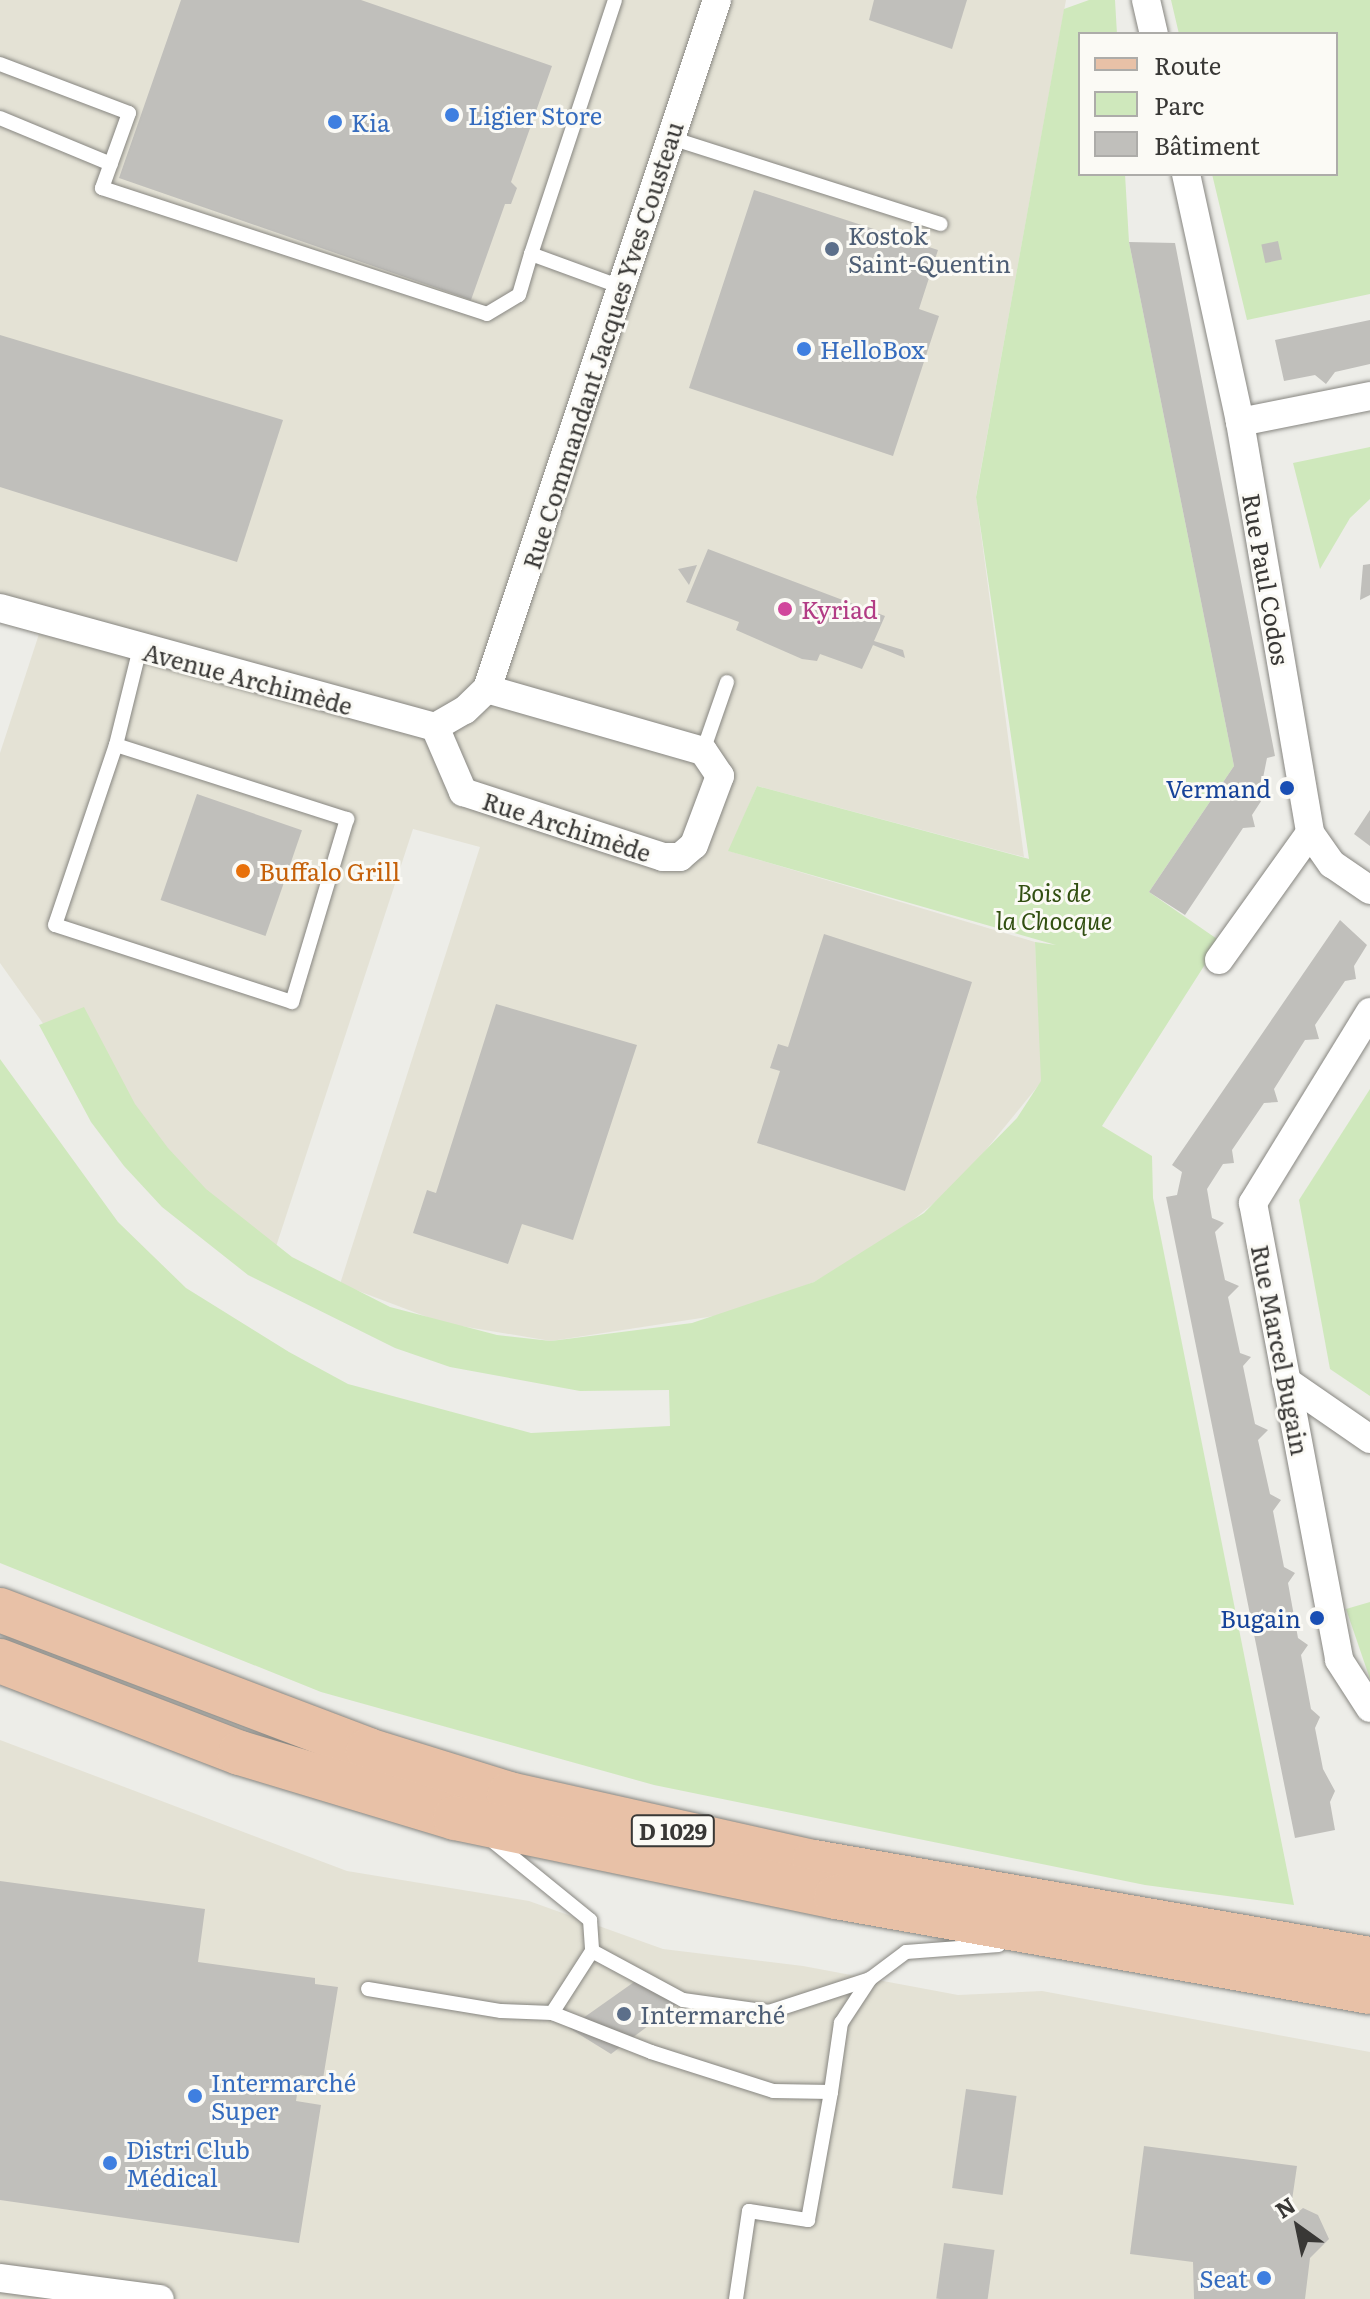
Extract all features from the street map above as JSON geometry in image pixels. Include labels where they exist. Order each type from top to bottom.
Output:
[{"type":"main road","name":"D 1029","points":[[0,1610],[368,1750],[509,1794],[814,1862],[1370,1959]]},
{"type":"main road","name":"D 1029","points":[[0,1661],[240,1753],[455,1818],[628,1857],[1110,1956],[1370,1992]]},
{"type":"street","name":"Rue Commandant Jacques Yves Cousteau","points":[[487,689],[717,0]]},
{"type":"street","points":[[1146,0],[1154,32]]},
{"type":"street","name":"Rue Paul Codos","points":[[1186,176],[1240,422],[1310,833]]},
{"type":"street","points":[[1240,422],[1370,396]]},
{"type":"street","name":"Avenue Archimède","points":[[0,608],[435,727]]},
{"type":"street","points":[[435,727],[487,689],[703,751]]},
{"type":"street","name":"Rue Archimède","points":[[435,727],[463,792],[663,857],[680,857],[694,845],[704,821],[720,776],[703,751]]},
{"type":"street","points":[[1219,960],[1310,833],[1332,864],[1370,890]]},
{"type":"street","name":"Rue Marcel Bugain","points":[[1370,1012],[1264,1176],[1253,1203],[1339,1660],[1370,1708]]},
{"type":"street","points":[[1286,1381],[1370,1439]]},
{"type":"street","points":[[0,2278],[160,2299]]},
{"type":"lane","points":[[0,64],[129,113],[102,188],[487,314],[519,295],[615,0]]},
{"type":"lane","points":[[0,118],[111,164]]},
{"type":"lane","points":[[671,138],[941,224]]},
{"type":"lane","points":[[531,254],[621,287]]},
{"type":"lane","points":[[116,745],[347,819],[292,1002],[55,925],[116,745],[140,648]]},
{"type":"lane","points":[[703,751],[727,682]]},
{"type":"lane","points":[[455,1818],[517,1856],[590,1920],[592,1951],[552,2013]]},
{"type":"lane","points":[[592,1951],[683,2000],[769,2012],[870,1979],[906,1952],[993,1944],[1023,1949]]},
{"type":"lane","points":[[736,2299],[749,2211],[808,2220],[841,2023],[870,1979]]},
{"type":"lane","points":[[368,1989],[501,2011],[552,2013],[773,2091],[831,2092]]},
{"type":"shaded area","points":[[0,0],[1066,0],[976,496],[1024,857],[757,786],[729,851],[1035,942],[1042,1081],[958,1184],[889,1239],[814,1282],[734,1313],[551,1341],[443,1323],[340,1284],[480,847],[413,829],[268,1271],[118,1129],[0,963],[0,753],[39,634],[0,622]]},
{"type":"shaded area","points":[[0,1740],[347,1871],[529,1901],[663,1949],[803,1966],[958,1995],[1042,1991],[1370,2052],[1370,2299],[0,2299]]},
{"type":"green space","name":"Bois de la Chocque","points":[[1089,0],[1115,0],[1117,32],[1078,32],[1078,176],[1125,176],[1129,242],[1234,766],[1149,892],[1220,941],[1102,1126],[1152,1156],[1153,1198],[1294,1905],[1145,1885],[654,1785],[321,1692],[0,1563],[0,1059],[118,1222],[186,1288],[289,1352],[348,1384],[531,1433],[670,1426],[669,1390],[580,1391],[450,1367],[395,1348],[248,1275],[162,1207],[124,1166],[91,1122],[39,1025],[84,1007],[135,1104],[168,1148],[206,1189],[292,1257],[390,1307],[497,1335],[551,1341],[692,1323],[814,1282],[924,1213],[1017,1118],[1041,1081],[1035,942],[1056,945],[728,851],[757,786],[1029,859],[976,497],[1064,9]]},
{"type":"green space","points":[[1171,0],[1370,0],[1370,294],[1247,320],[1212,176],[1338,176],[1338,32],[1179,32]]},
{"type":"green space","points":[[1370,447],[1370,499],[1350,518],[1320,569],[1293,463]]},
{"type":"green space","points":[[1370,1089],[1370,1396],[1330,1369],[1299,1200]]},
{"type":"green space","points":[[1370,1602],[1370,1679],[1346,1609]]},
{"type":"building","name":"Kia","points":[[181,0],[361,0],[552,66],[511,182],[517,188],[511,204],[505,204],[471,300],[119,178]]},
{"type":"building","points":[[874,0],[967,0],[952,49],[869,20]]},
{"type":"building","name":"HelloBox","points":[[754,190],[938,250],[919,309],[939,316],[893,456],[689,388]]},
{"type":"building","points":[[1278,241],[1282,260],[1265,263],[1261,245]]},
{"type":"building","points":[[1129,242],[1175,243],[1275,756],[1267,758],[1262,783],[1269,789],[1252,815],[1255,827],[1243,828],[1185,915],[1149,892],[1234,766]]},
{"type":"building","points":[[1370,320],[1370,364],[1335,372],[1326,384],[1315,375],[1284,381],[1275,340]]},
{"type":"building","points":[[0,335],[283,420],[237,562],[0,487]]},
{"type":"building","name":"Kyriad","points":[[708,549],[885,616],[874,641],[903,650],[905,658],[873,645],[862,669],[820,654],[817,661],[802,659],[736,630],[739,622],[686,602]]},
{"type":"building","points":[[1370,564],[1370,595],[1360,600],[1363,565]]},
{"type":"building","points":[[697,565],[689,585],[678,569]]},
{"type":"building","name":"Buffalo Grill","points":[[197,794],[302,830],[265,936],[161,900]]},
{"type":"building","points":[[1370,810],[1370,846],[1354,834]]},
{"type":"building","points":[[1340,920],[1367,945],[1354,966],[1356,979],[1345,981],[1315,1025],[1319,1039],[1305,1040],[1274,1089],[1278,1102],[1264,1103],[1232,1150],[1234,1163],[1223,1164],[1207,1189],[1212,1218],[1224,1223],[1215,1232],[1225,1280],[1239,1286],[1228,1297],[1240,1353],[1251,1357],[1243,1366],[1255,1424],[1268,1430],[1258,1440],[1270,1494],[1281,1500],[1273,1511],[1284,1567],[1295,1573],[1288,1583],[1298,1638],[1308,1645],[1301,1655],[1311,1709],[1320,1717],[1315,1728],[1323,1769],[1335,1791],[1330,1802],[1335,1830],[1295,1838],[1166,1197],[1177,1195],[1182,1172],[1172,1165]]},
{"type":"building","points":[[824,934],[972,982],[905,1191],[757,1143],[780,1071],[770,1068],[778,1044],[788,1047]]},
{"type":"building","points":[[496,1004],[637,1045],[573,1240],[522,1224],[508,1264],[413,1233],[427,1190],[436,1193]]},
{"type":"building","points":[[0,1881],[205,1909],[198,1962],[315,1978],[315,1984],[338,1987],[323,2079],[300,2075],[296,2101],[321,2105],[299,2243],[0,2200]]},
{"type":"building","points":[[644,1975],[681,2001],[611,2054],[569,2028]]},
{"type":"building","points":[[966,2089],[1017,2096],[1003,2195],[952,2188]]},
{"type":"building","points":[[1144,2146],[1297,2166],[1291,2207],[1297,2213],[1303,2208],[1318,2215],[1329,2239],[1310,2258],[1305,2299],[1194,2299],[1193,2262],[1130,2254]]},
{"type":"building","points":[[944,2243],[995,2250],[988,2299],[936,2298]]},
{"type":"place","name":"Ligier Store","points":[[452,115]]},
{"type":"place","name":"Kia","points":[[335,122]]},
{"type":"place","name":"Kostok Saint-Quentin","points":[[832,249]]},
{"type":"place","name":"HelloBox","points":[[804,349]]},
{"type":"place","name":"Kyriad","points":[[785,609]]},
{"type":"place","name":"Vermand","points":[[1287,788]]},
{"type":"place","name":"Buffalo Grill","points":[[243,871]]},
{"type":"place","name":"Bugain","points":[[1317,1618]]},
{"type":"place","name":"Intermarché","points":[[624,2014]]},
{"type":"place","name":"Intermarché Super","points":[[195,2096]]},
{"type":"place","name":"Distri Club Médical","points":[[110,2163]]},
{"type":"place","name":"Seat","points":[[1264,2278]]}]
